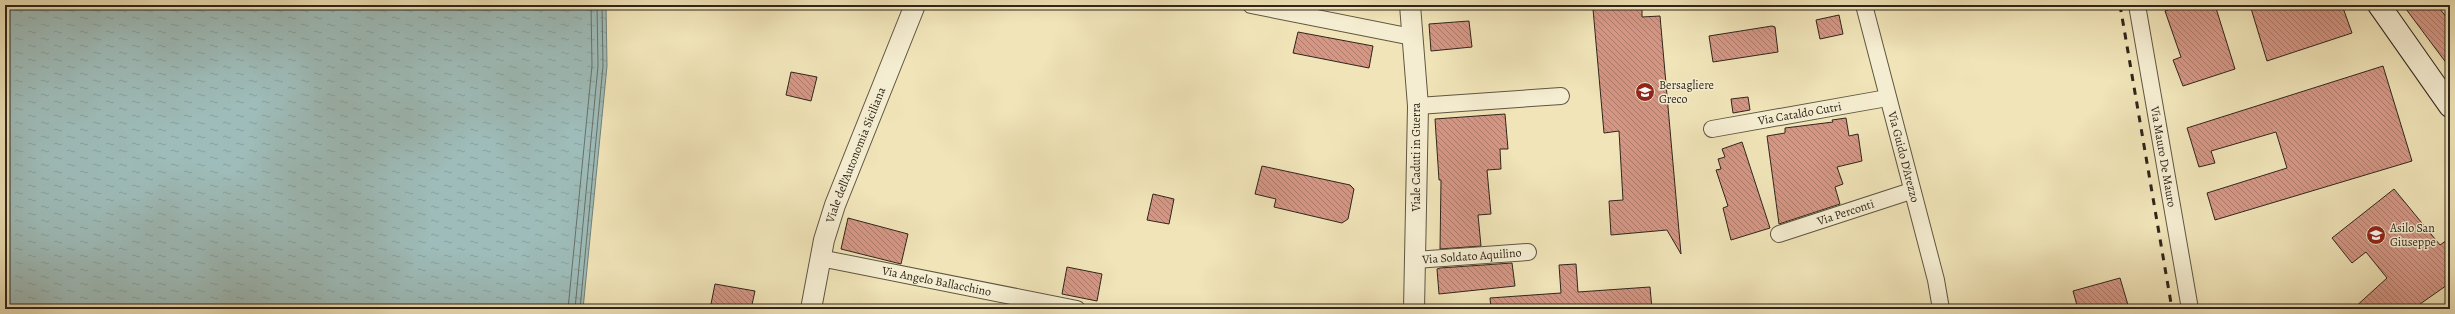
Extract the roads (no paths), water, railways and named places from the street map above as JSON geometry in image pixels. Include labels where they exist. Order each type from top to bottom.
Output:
[{"type":"main road","points":[[2379,5],[2441,82],[2450,106]]},
{"type":"street","name":"Viale dell'Autonomia Siciliana","points":[[811,309],[820,258],[835,205],[915,5]]},
{"type":"street","points":[[1250,5],[1412,37]]},
{"type":"street","name":"Viale Caduti in Guerra","points":[[1410,5],[1418,106],[1414,309]]},
{"type":"street","name":"Via Guido D'Arezzo","points":[[1864,5],[1911,191],[1936,280],[1941,309]]},
{"type":"street","name":"Via Mauro De Mauro","points":[[2137,5],[2190,309]]},
{"type":"street","points":[[1418,106],[1561,96]]},
{"type":"street","name":"Via Cataldo Cutri","points":[[1712,129],[1887,98]]},
{"type":"street","name":"Via Perconti","points":[[1779,234],[1911,191]]},
{"type":"street","name":"Via Soldato Aquilino","points":[[1415,260],[1528,252]]},
{"type":"street","name":"Via Angelo Ballacchino","points":[[820,258],[1077,309]]},
{"type":"water","points":[[5,5],[606,5],[607,66],[583,309],[5,309]]},
{"type":"railway","points":[[2120,5],[2172,309]]},
{"type":"place","name":"Bersagliere Greco","points":[[1645,92]]},
{"type":"place","name":"Asilo San Giuseppe","points":[[2376,235]]}]
